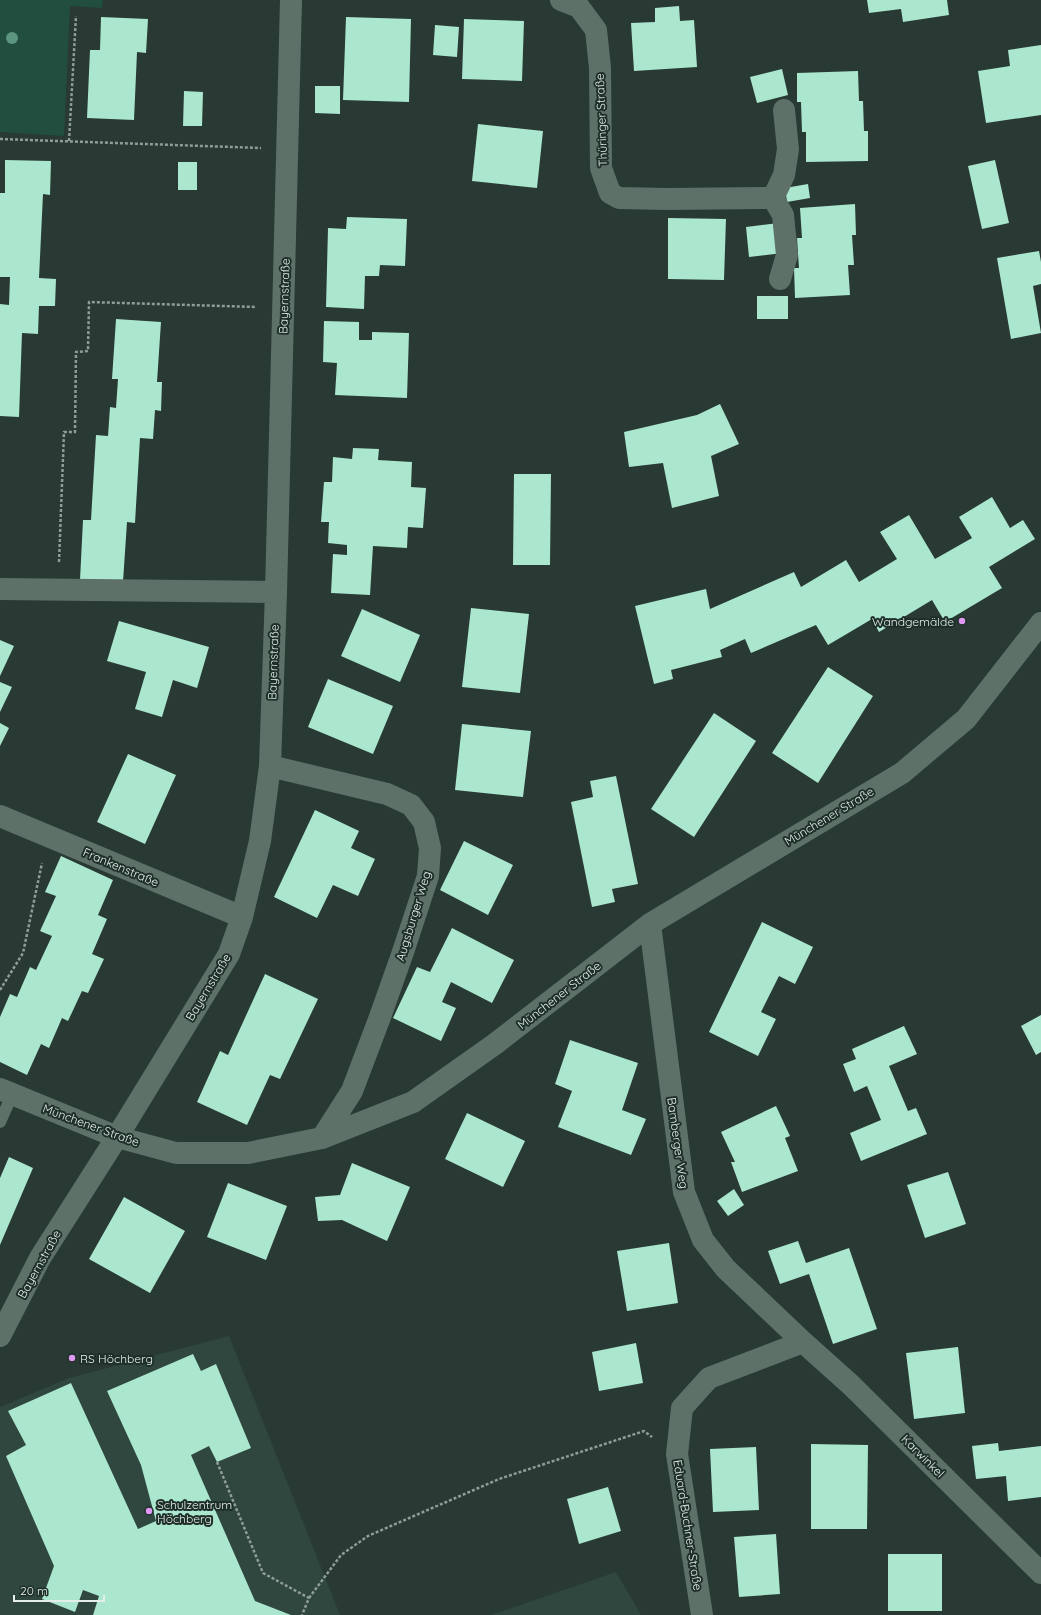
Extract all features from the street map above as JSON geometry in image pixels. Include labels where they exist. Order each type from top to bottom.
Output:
[{"type":"street","name":"Bayernstraße","points":[[0,1336],[40,1258],[230,954],[242,917],[260,841],[270,766],[276,592],[291,0]]},
{"type":"street","name":"Thüringer Straße","points":[[574,2],[596,30],[600,68],[601,168],[610,192],[619,198],[773,198]]},
{"type":"street","points":[[780,279],[787,255],[783,215],[773,198],[784,175],[788,149],[784,110]]},
{"type":"street","points":[[0,589],[58,591],[276,592]]},
{"type":"street","name":"Münchener Straße","points":[[6,1092],[117,1137],[176,1153],[248,1154],[322,1138],[413,1102],[495,1044],[650,924],[902,772],[966,719],[1041,623]]},
{"type":"street","name":"Augsburger Weg","points":[[270,766],[387,794],[411,804],[424,822],[430,848],[428,876],[380,1017],[352,1091],[322,1138]]},
{"type":"street","name":"Frankenstraße","points":[[0,816],[242,917]]},
{"type":"street","name":"Bamberger Weg","points":[[650,924],[684,1192],[703,1240],[726,1269],[803,1342]]},
{"type":"street","name":"Eduard-Buchner-Straße","points":[[702,1615],[677,1454],[682,1408],[709,1378],[803,1342]]},
{"type":"street","name":"Karwinkel","points":[[803,1342],[851,1385],[1041,1573]]},
{"type":"lane","points":[[0,1122],[6,1092]]},
{"type":"path","points":[[69,141],[76,16]]},
{"type":"path","points":[[0,139],[287,149]]},
{"type":"path","points":[[58,591],[64,432],[75,432],[76,352],[88,351],[89,302],[283,308]]},
{"type":"path","points":[[0,990],[23,953],[48,837]]},
{"type":"path","points":[[302,1615],[309,1598],[341,1555],[368,1536],[499,1479],[644,1431],[677,1454]]},
{"type":"path","points":[[217,1462],[263,1573],[309,1598]]},
{"type":"shaded area","name":"Schulzentrum Höchberg","points":[[229,1336],[340,1615],[0,1615],[0,1407],[69,1378]]},
{"type":"shaded area","points":[[616,1572],[641,1615],[491,1615]]},
{"type":"green space","points":[[0,0],[103,0],[102,8],[70,6],[64,136],[0,132]]},
{"type":"building","points":[[867,0],[947,0],[949,15],[903,22],[901,9],[869,13]]},
{"type":"building","points":[[679,6],[680,21],[694,20],[697,67],[634,71],[631,23],[655,22],[655,8]]},
{"type":"building","points":[[101,17],[148,19],[146,53],[137,52],[134,120],[87,118],[90,50],[100,50]]},
{"type":"building","points":[[346,17],[411,19],[409,102],[343,100]]},
{"type":"building","points":[[464,19],[524,21],[522,81],[462,79]]},
{"type":"building","points":[[435,25],[459,27],[457,57],[433,55]]},
{"type":"building","points":[[1041,45],[1041,115],[986,123],[978,71],[1010,66],[1008,50]]},
{"type":"building","points":[[782,69],[788,95],[757,103],[750,77]]},
{"type":"building","points":[[858,71],[859,101],[863,101],[864,131],[868,131],[868,161],[806,162],[806,132],[802,132],[801,102],[797,102],[797,73]]},
{"type":"building","points":[[315,86],[340,86],[340,114],[315,113]]},
{"type":"building","points":[[184,91],[203,92],[202,126],[183,126]]},
{"type":"building","points":[[478,124],[543,131],[537,188],[472,181]]},
{"type":"building","points":[[5,160],[51,161],[50,195],[43,194],[39,278],[56,279],[55,306],[39,306],[38,334],[22,333],[19,417],[0,416],[0,304],[9,305],[10,277],[0,277],[0,193],[5,193]]},
{"type":"building","points":[[995,160],[1009,223],[982,229],[968,166]]},
{"type":"building","points":[[178,162],[197,162],[197,190],[178,190]]},
{"type":"building","points":[[808,184],[810,198],[787,202],[785,188]]},
{"type":"building","points":[[855,204],[856,235],[852,235],[854,265],[848,265],[850,295],[795,298],[794,268],[799,268],[797,238],[802,238],[800,208]]},
{"type":"building","points":[[347,217],[407,219],[405,266],[380,265],[379,276],[365,276],[364,309],[326,307],[328,228],[346,229]]},
{"type":"building","points":[[668,218],[726,219],[724,280],[668,279]]},
{"type":"building","points":[[779,223],[783,253],[749,257],[746,227]]},
{"type":"building","points":[[1039,251],[1041,262],[1041,284],[1033,286],[1041,333],[1011,339],[997,258]]},
{"type":"building","points":[[757,296],[788,296],[788,319],[757,319]]},
{"type":"building","points":[[116,319],[161,322],[157,382],[162,382],[161,411],[155,410],[153,439],[140,438],[135,523],[127,522],[123,582],[80,580],[83,520],[91,520],[96,435],[108,436],[110,407],[116,408],[118,379],[112,379]]},
{"type":"building","points":[[324,321],[359,322],[359,340],[372,340],[372,332],[409,333],[407,398],[335,395],[337,363],[323,362]]},
{"type":"building","points":[[720,404],[739,444],[711,456],[719,496],[672,508],[663,463],[629,467],[624,432],[697,415]]},
{"type":"building","points":[[353,448],[379,449],[378,460],[412,462],[411,487],[426,488],[423,528],[408,527],[407,548],[373,546],[370,595],[331,593],[333,554],[347,555],[347,545],[328,543],[329,522],[321,522],[324,482],[332,482],[333,457],[352,459]]},
{"type":"building","points":[[514,474],[551,474],[550,565],[513,565]]},
{"type":"building","points":[[992,497],[1010,528],[1023,520],[1035,539],[989,567],[1002,588],[945,622],[932,600],[879,632],[872,619],[828,645],[816,625],[751,653],[745,639],[720,650],[722,657],[671,670],[673,679],[654,684],[635,606],[706,589],[710,609],[794,572],[801,587],[846,560],[859,582],[897,559],[880,532],[909,515],[935,559],[972,538],[959,517]]},
{"type":"building","points":[[471,608],[529,614],[520,693],[462,687]]},
{"type":"building","points":[[362,609],[420,635],[400,682],[341,656]]},
{"type":"building","points":[[119,621],[209,647],[197,688],[173,680],[162,717],[135,709],[146,672],[107,661]]},
{"type":"building","points":[[0,640],[14,646],[0,676]]},
{"type":"building","points":[[828,667],[873,696],[818,783],[772,753]]},
{"type":"building","points":[[328,679],[393,706],[373,754],[308,727]]},
{"type":"building","points":[[0,682],[12,687],[0,712]]},
{"type":"building","points":[[714,713],[756,741],[694,837],[651,809]]},
{"type":"building","points":[[0,723],[9,728],[0,746]]},
{"type":"building","points":[[462,724],[531,731],[523,797],[455,790]]},
{"type":"building","points":[[128,754],[176,775],[145,844],[97,822]]},
{"type":"building","points":[[616,776],[638,884],[612,889],[615,902],[592,907],[571,802],[593,797],[590,781]]},
{"type":"building","points":[[315,810],[359,831],[351,848],[375,859],[358,896],[333,885],[317,918],[274,897]]},
{"type":"building","points":[[464,841],[513,865],[488,915],[440,890]]},
{"type":"building","points":[[61,856],[113,880],[98,915],[107,919],[92,954],[104,959],[88,993],[82,991],[68,1021],[62,1018],[49,1048],[41,1044],[27,1075],[0,1062],[0,1017],[10,994],[17,997],[30,967],[36,970],[52,936],[40,931],[56,896],[45,892]]},
{"type":"building","points":[[762,922],[813,947],[795,984],[779,976],[761,1012],[776,1019],[758,1056],[709,1032]]},
{"type":"building","points":[[452,928],[514,960],[492,1003],[451,982],[442,1002],[456,1008],[441,1041],[393,1018],[417,967],[430,972]]},
{"type":"building","points":[[265,974],[318,999],[280,1079],[270,1075],[247,1125],[197,1102],[220,1051],[228,1055]]},
{"type":"building","points":[[1041,1015],[1041,1052],[1036,1055],[1021,1026]]},
{"type":"building","points":[[904,1026],[917,1054],[889,1066],[908,1111],[916,1108],[927,1134],[861,1161],[850,1133],[881,1120],[867,1086],[854,1092],[843,1064],[856,1059],[852,1049]]},
{"type":"building","points":[[570,1040],[638,1063],[622,1110],[646,1119],[631,1155],[558,1127],[572,1091],[555,1084]]},
{"type":"building","points":[[776,1106],[790,1136],[785,1138],[798,1171],[742,1192],[731,1162],[735,1162],[721,1132]]},
{"type":"building","points":[[467,1113],[525,1141],[503,1187],[445,1159]]},
{"type":"building","points":[[9,1157],[33,1168],[0,1245],[0,1178]]},
{"type":"building","points":[[352,1163],[410,1187],[387,1241],[342,1220],[318,1221],[315,1197],[340,1195]]},
{"type":"building","points":[[948,1172],[966,1224],[925,1238],[907,1185]]},
{"type":"building","points":[[228,1183],[287,1206],[266,1260],[207,1237]]},
{"type":"building","points":[[734,1189],[744,1205],[728,1216],[717,1201]]},
{"type":"building","points":[[124,1197],[185,1231],[150,1293],[89,1259]]},
{"type":"building","points":[[798,1241],[806,1263],[849,1248],[877,1329],[833,1344],[809,1274],[780,1284],[768,1251]]},
{"type":"building","points":[[669,1243],[678,1303],[627,1311],[617,1251]]},
{"type":"building","points":[[636,1343],[643,1383],[599,1391],[592,1352]]},
{"type":"building","points":[[958,1347],[965,1413],[914,1419],[906,1353]]},
{"type":"building","points":[[193,1354],[201,1371],[216,1364],[251,1448],[217,1462],[209,1446],[191,1455],[255,1601],[291,1615],[93,1615],[99,1596],[83,1590],[75,1612],[42,1599],[54,1566],[6,1456],[26,1445],[8,1411],[71,1383],[138,1529],[156,1521],[141,1465],[107,1391]]},
{"type":"building","points":[[998,1443],[999,1451],[1041,1446],[1041,1497],[1008,1501],[1006,1476],[976,1479],[972,1446]]},
{"type":"building","points":[[811,1444],[868,1445],[867,1529],[811,1529]]},
{"type":"building","points":[[756,1447],[759,1510],[713,1512],[710,1449]]},
{"type":"building","points":[[608,1487],[621,1531],[579,1544],[567,1499]]},
{"type":"building","points":[[776,1534],[780,1594],[739,1597],[734,1537]]},
{"type":"building","points":[[888,1554],[942,1554],[942,1611],[888,1611]]},
{"type":"place","name":"Wandgemälde","points":[[962,621]]},
{"type":"place","name":"RS Höchberg","points":[[72,1358]]},
{"type":"place","name":"Schulzentrum Höchberg","points":[[149,1511]]}]
